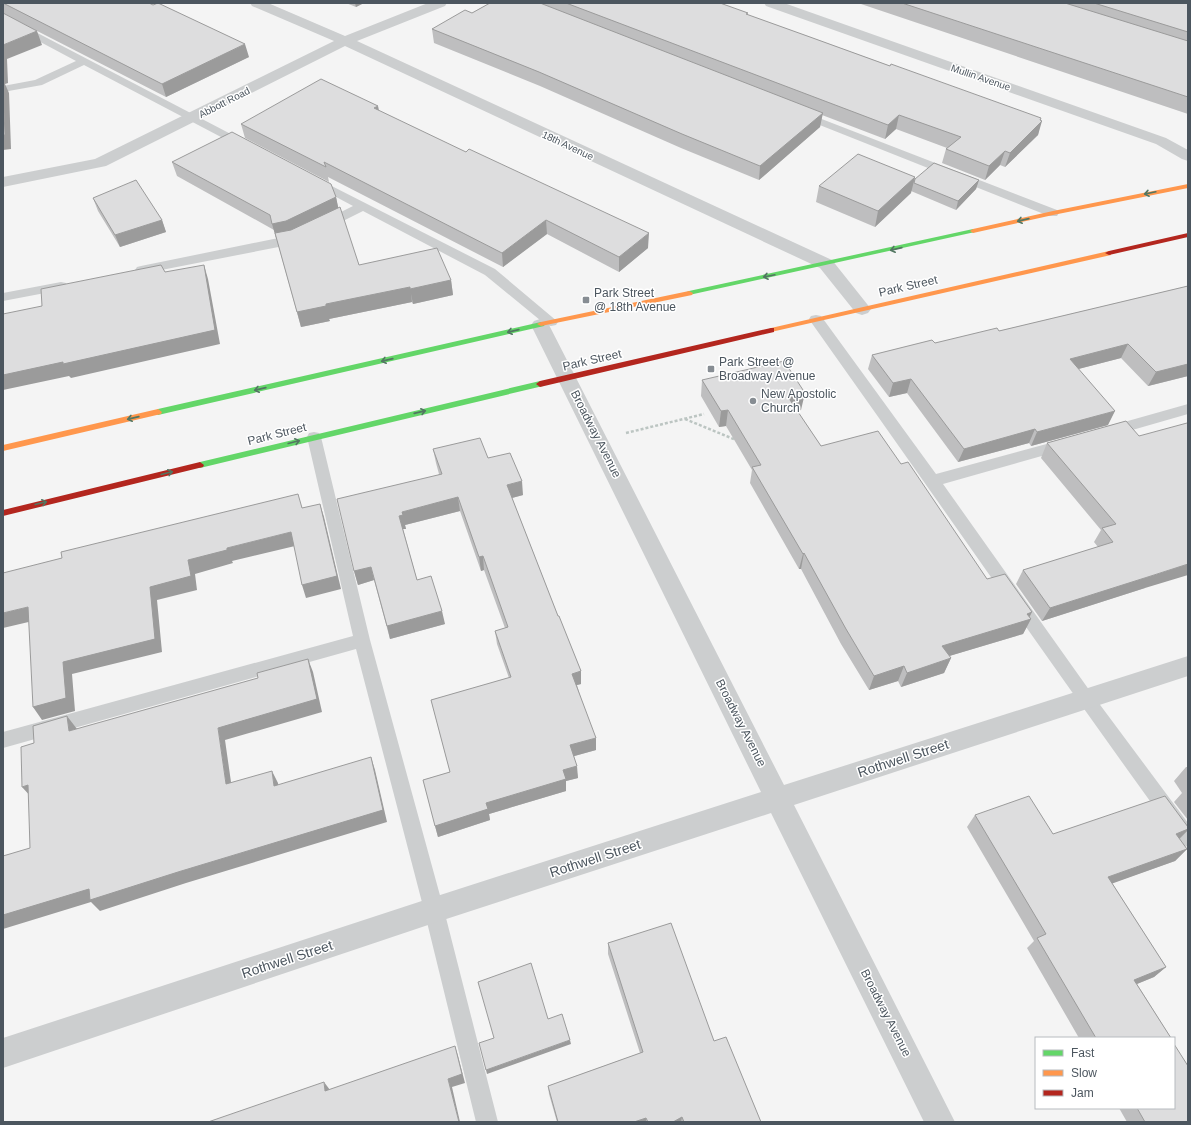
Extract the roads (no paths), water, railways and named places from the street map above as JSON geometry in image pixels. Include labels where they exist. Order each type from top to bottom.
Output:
[{"type":"street","name":"18th Avenue","points":[[257,3],[345,41],[826,264],[862,309]]},
{"type":"street","name":"Abbott Road","points":[[3,182],[100,163],[345,41],[440,3]]},
{"type":"street","name":"Mullin Avenue","points":[[771,3],[1161,141],[1188,156]]},
{"type":"street","points":[[3,448],[546,324],[826,264],[1052,213],[1188,186]]},
{"type":"street","name":"Park Street","points":[[3,513],[314,437],[862,309],[1188,235]]},
{"type":"street","name":"Broadway Avenue","points":[[546,324],[568,378],[598,439],[940,1122]]},
{"type":"street","name":"Rothwell Street","points":[[3,1053],[434,910],[1188,666]]},
{"type":"lane","points":[[3,18],[256,151]]},
{"type":"lane","points":[[3,89],[38,83],[84,61]]},
{"type":"lane","points":[[790,110],[1052,213]]},
{"type":"lane","points":[[306,177],[490,272],[546,324]]},
{"type":"lane","points":[[126,273],[294,240],[363,206]]},
{"type":"lane","points":[[3,298],[72,284]]},
{"type":"lane","points":[[816,320],[1188,838]]},
{"type":"lane","points":[[1098,434],[1188,409]]},
{"type":"lane","points":[[314,437],[362,640],[434,910],[487,1122]]},
{"type":"lane","points":[[933,481],[1076,441]]},
{"type":"lane","points":[[3,740],[362,640]]},
{"type":"place","name":"Park Street @ 18th Avenue","points":[[586,300]]},
{"type":"place","name":"Park Street @ Broadway Avenue","points":[[711,369]]},
{"type":"place","name":"New Apostolic Church","points":[[753,401]]}]
